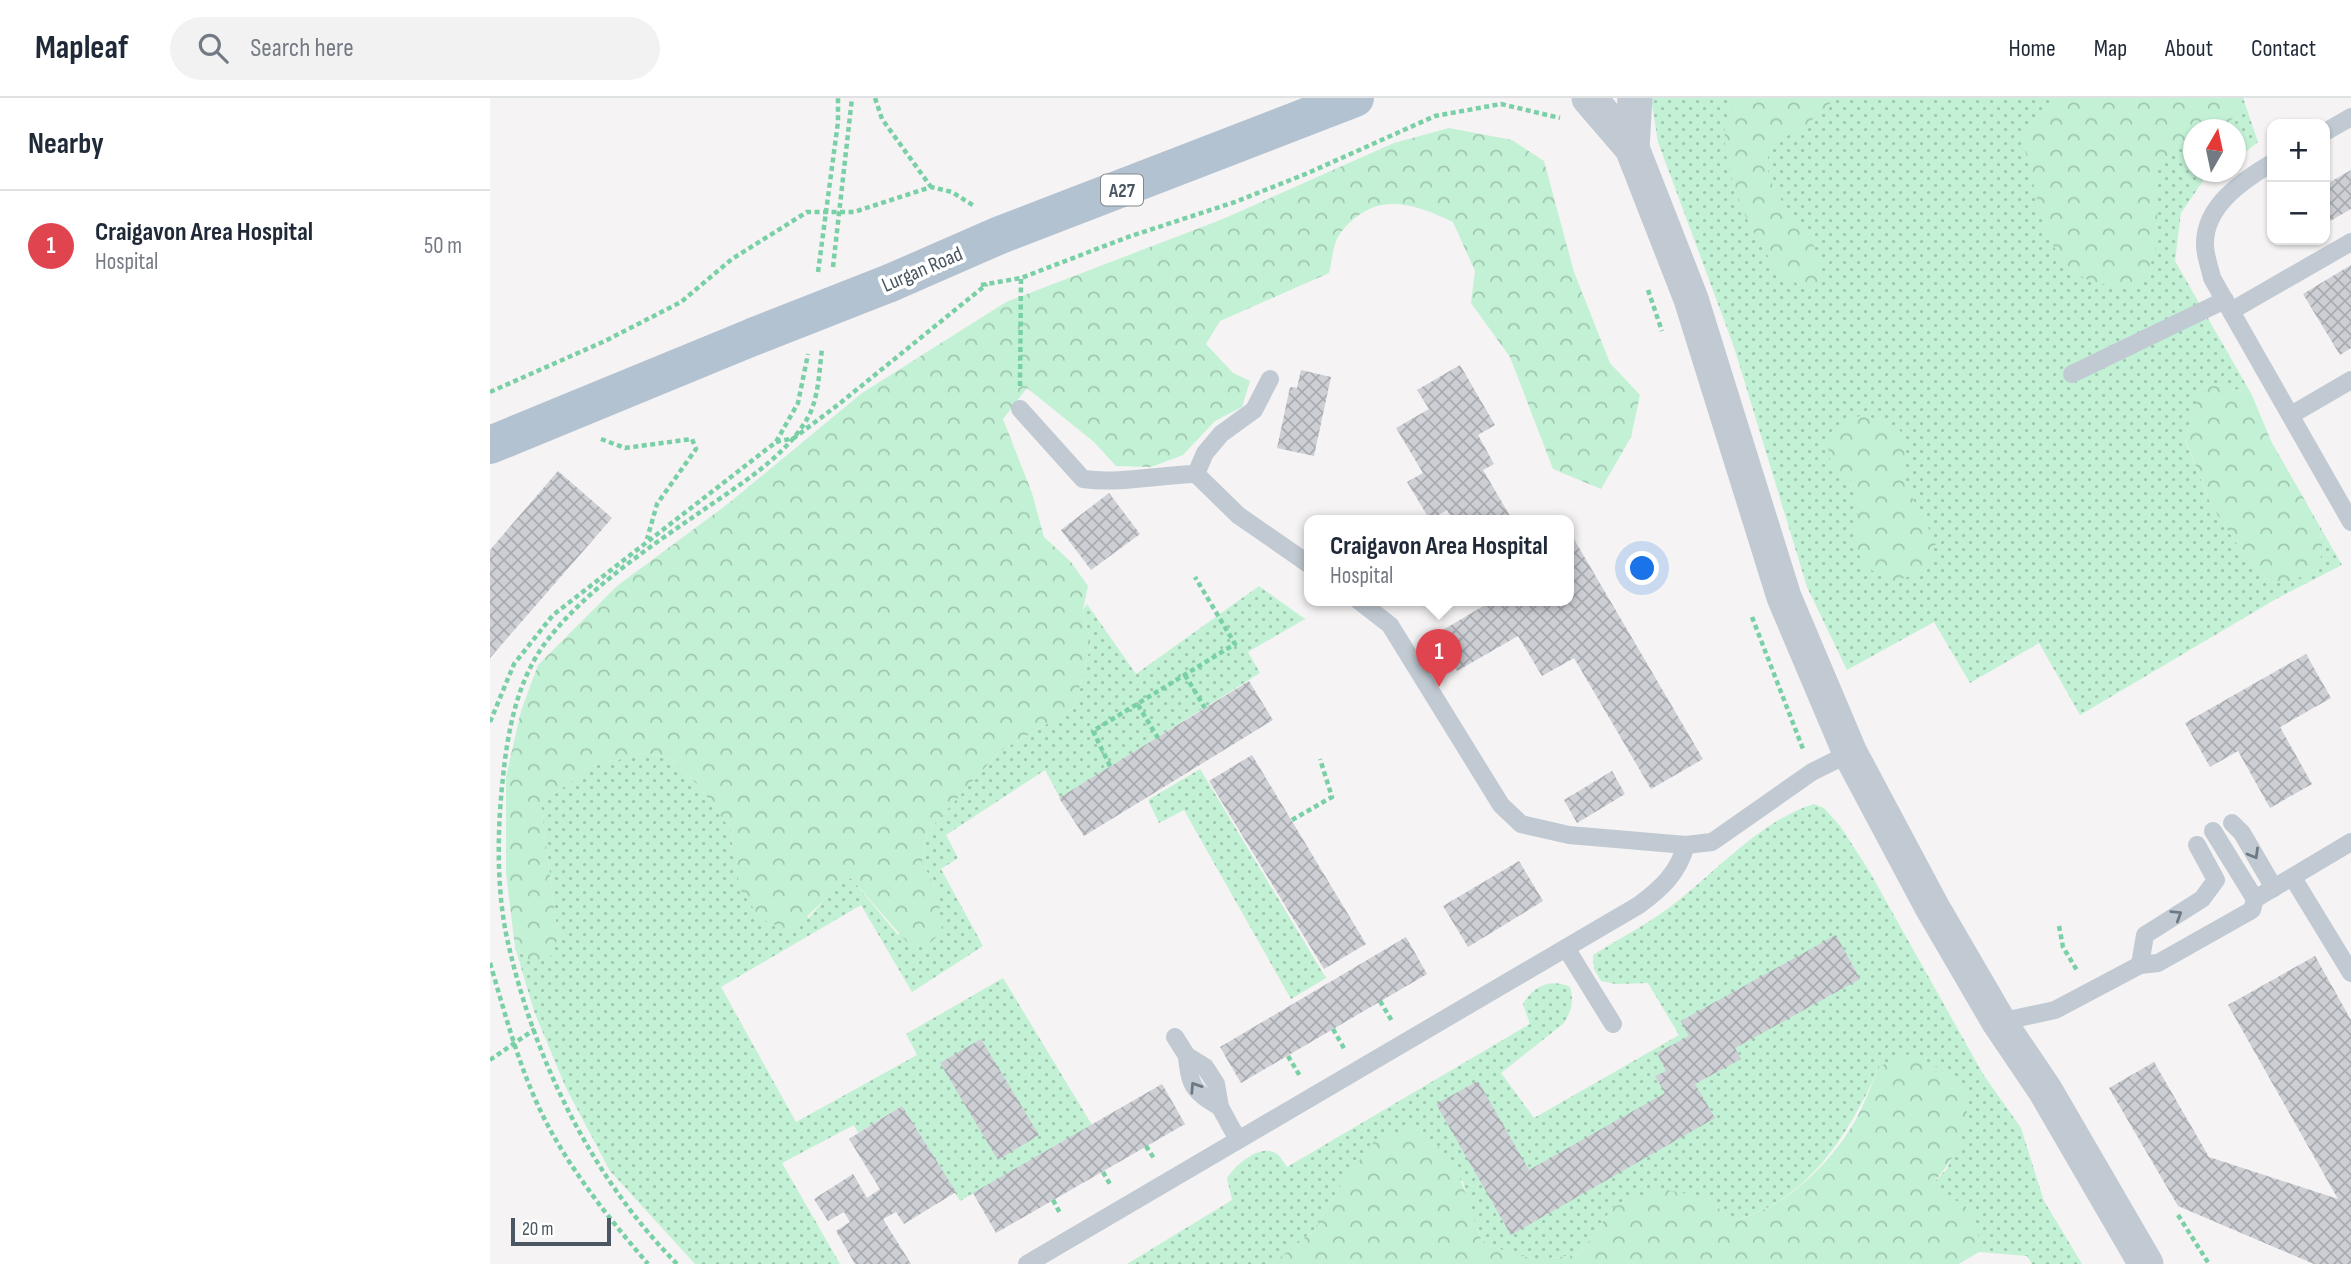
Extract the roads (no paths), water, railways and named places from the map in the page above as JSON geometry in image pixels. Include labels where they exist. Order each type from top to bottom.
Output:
[{"type":"main road","name":"Lurgan Road","points":[[490,445],[890,283],[1000,235],[1355,98]]},
{"type":"street","points":[[1635,98],[1632,148],[1691,299],[1784,597],[1850,753],[1932,907],[1999,1023],[2045,1090],[2146,1264]]},
{"type":"street","points":[[1578,111],[1632,148]]},
{"type":"lane","points":[[2330,129],[2351,117]]},
{"type":"lane","points":[[2267,166],[2240,182],[2214,213],[2204,244],[2212,278],[2351,522]]},
{"type":"lane","points":[[2072,374],[2228,305],[2351,242]]},
{"type":"lane","points":[[1196,474],[1205,453],[1221,434],[1254,410],[1270,379]]},
{"type":"lane","points":[[2291,415],[2351,380]]},
{"type":"lane","points":[[1020,409],[1083,479],[1114,483],[1159,475],[1196,474],[1238,515],[1304,561]]},
{"type":"lane","points":[[1365,606],[1390,625],[1501,805],[1521,824],[1569,835],[1686,845],[1712,842],[1812,772],[1850,753]]},
{"type":"lane","points":[[2232,823],[2242,833],[2274,888]]},
{"type":"lane","points":[[2213,831],[2255,899]]},
{"type":"lane","points":[[1999,1023],[2055,1010],[2091,994],[2140,965],[2158,962],[2252,910],[2255,899],[2351,842]]},
{"type":"lane","points":[[1027,1264],[1639,905],[1665,886],[1682,859],[1686,845]]},
{"type":"lane","points":[[2140,965],[2145,934],[2202,899],[2216,880],[2197,845]]},
{"type":"lane","points":[[2292,878],[2351,973]]},
{"type":"lane","points":[[1566,948],[1613,1024]]},
{"type":"lane","points":[[1175,1037],[1187,1056],[1189,1078],[1199,1095],[1220,1107],[1238,1140]]},
{"type":"place","name":"Craigavon Area Hospital","points":[[1439,687]]}]
